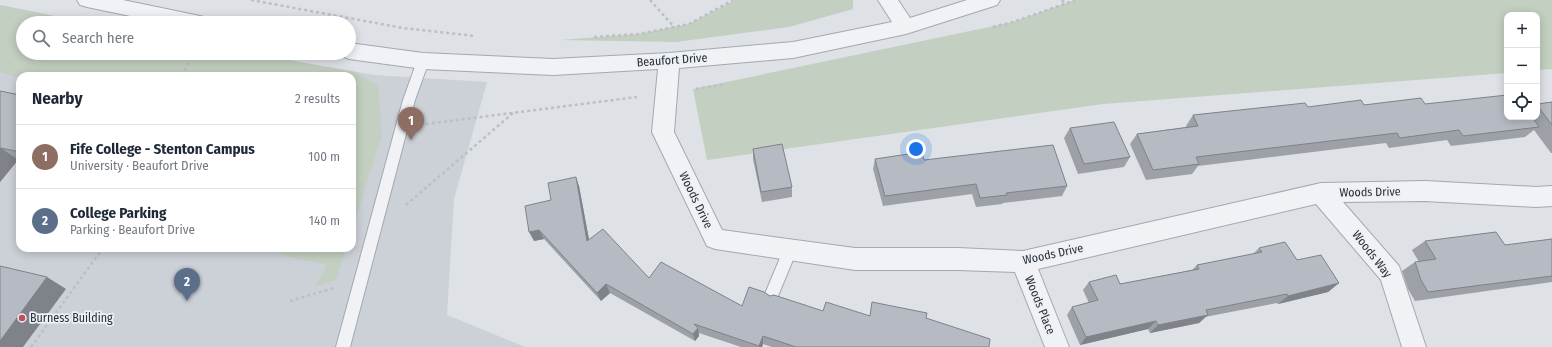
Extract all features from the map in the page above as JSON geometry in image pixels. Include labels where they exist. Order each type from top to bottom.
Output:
[{"type":"street","points":[[87,0],[150,6],[179,16]]},
{"type":"street","points":[[888,0],[906,27]]},
{"type":"street","name":"Beaufort Drive","points":[[356,52],[423,61],[553,67],[669,62],[793,50],[906,27],[990,0]]},
{"type":"street","name":"Woods Drive","points":[[669,62],[663,132],[715,239],[855,258],[958,258],[1023,262],[1321,193],[1426,191],[1536,198],[1552,196]]},
{"type":"street","name":"Woods Way","points":[[1321,193],[1391,274],[1414,347]]},
{"type":"street","name":"Woods Place","points":[[1023,262],[1057,347]]},
{"type":"lane","points":[[343,347],[409,100],[423,61]]},
{"type":"lane","points":[[771,296],[790,250]]},
{"type":"path","points":[[251,0],[338,16]]},
{"type":"path","points":[[650,0],[675,27]]},
{"type":"path","points":[[592,37],[639,34],[689,24],[733,0]]},
{"type":"path","points":[[1062,0],[1065,4]]},
{"type":"path","points":[[356,19],[403,28],[480,36]]},
{"type":"path","points":[[184,72],[190,60]]},
{"type":"path","points":[[374,232],[513,113]]},
{"type":"path","points":[[31,347],[100,252]]},
{"type":"path","points":[[290,301],[361,279]]},
{"type":"shaded area","points":[[0,5],[54,16],[16,16],[16,60],[289,60],[374,75],[487,82],[454,199],[447,315],[525,347],[0,347]]},
{"type":"green space","points":[[735,0],[853,0],[853,9],[789,27],[676,42],[560,40],[639,34],[689,24]]},
{"type":"green space","points":[[1075,0],[1552,0],[1552,69],[1540,70],[1540,12],[1504,12],[1504,73],[1103,104],[707,160],[693,89],[1013,22]]},
{"type":"green space","points":[[0,5],[54,16],[16,16],[16,60],[288,60],[355,72],[16,72],[16,77],[0,72]]},
{"type":"green space","points":[[356,73],[378,86],[382,135],[356,217]]},
{"type":"green space","points":[[279,252],[345,252],[336,280],[315,286],[327,265],[278,254]]},
{"type":"building","points":[[0,91],[16,94],[16,151],[0,149]]},
{"type":"building","points":[[1504,95],[1504,120],[1534,120],[1539,127],[1463,136],[1459,130],[1400,138],[1397,133],[1196,157],[1199,164],[1153,170],[1137,134],[1198,126],[1193,115],[1305,103],[1308,107],[1361,100],[1364,105],[1421,98],[1425,104]]},
{"type":"building","points":[[1552,102],[1552,125],[1540,109],[1540,104]]},
{"type":"building","points":[[1114,122],[1130,157],[1084,164],[1070,128]]},
{"type":"building","points":[[782,144],[792,187],[761,192],[753,149]]},
{"type":"building","points":[[1053,145],[1067,186],[1006,193],[1007,195],[980,198],[976,184],[885,196],[875,159],[922,152],[924,160]]},
{"type":"building","points":[[576,177],[587,241],[603,229],[649,278],[661,262],[742,306],[749,287],[764,292],[770,296],[774,295],[823,311],[826,302],[870,316],[872,302],[927,313],[926,318],[990,339],[989,347],[796,347],[763,336],[759,346],[694,324],[698,328],[693,334],[606,284],[597,293],[539,230],[529,232],[525,206],[551,200],[548,183]]},
{"type":"building","points":[[1496,232],[1505,245],[1552,239],[1552,276],[1428,292],[1421,280],[1415,262],[1436,259],[1425,241]]},
{"type":"building","points":[[1285,242],[1297,260],[1321,255],[1339,283],[1288,296],[1287,294],[1206,310],[1208,315],[1158,325],[1156,321],[1086,337],[1072,307],[1098,300],[1089,282],[1116,275],[1120,284],[1199,269],[1197,265],[1262,252],[1259,248]]},
{"type":"building","points":[[0,266],[47,277],[0,341]]},
{"type":"place","name":"Fife College - Stenton Campus","points":[[411,140]]},
{"type":"place","name":"College Parking","points":[[187,301]]},
{"type":"place","name":"Burness Building","points":[[22,318]]}]
